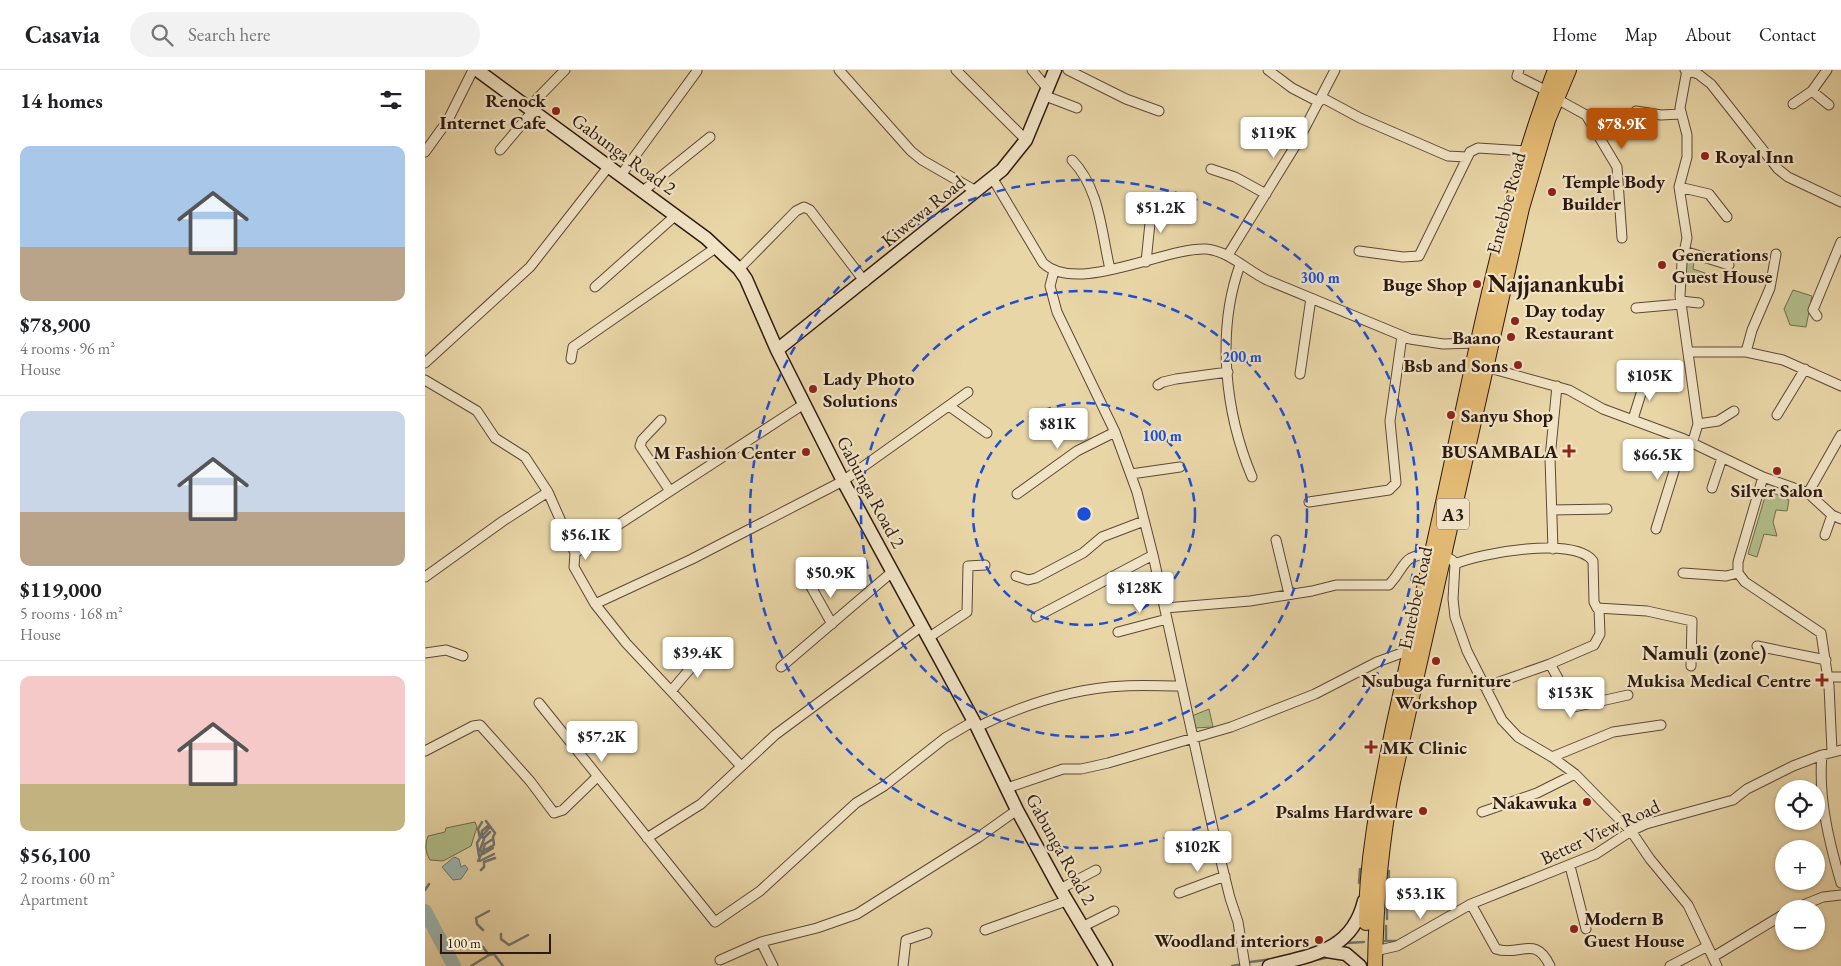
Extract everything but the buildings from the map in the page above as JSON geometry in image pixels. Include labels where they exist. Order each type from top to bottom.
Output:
[{"type":"main road","name":"Entebbe Road","points":[[1486,340],[1535,162],[1552,95],[1555,70]]},
{"type":"main road","name":"Entebbe Road","points":[[1375,966],[1375,918],[1384,829],[1437,554],[1481,366],[1526,151],[1552,95],[1569,70]]},
{"type":"main road","name":"Entebbe Road","points":[[1367,966],[1368,884],[1377,807],[1410,650],[1437,554]]},
{"type":"street","points":[[425,152],[448,120],[473,70]]},
{"type":"street","name":"Gabunga Road 2","points":[[477,70],[676,215],[717,247],[739,269],[777,350],[843,481],[975,724],[1017,810],[1067,901],[1106,966]]},
{"type":"street","points":[[501,150],[531,109],[565,70]]},
{"type":"street","points":[[621,175],[697,70]]},
{"type":"street","points":[[839,70],[911,151],[922,160],[976,191]]},
{"type":"street","points":[[956,70],[1026,140]]},
{"type":"street","points":[[1032,70],[1045,92],[1077,108]]},
{"type":"street","name":"Kiwewa Road","points":[[777,350],[993,179],[1026,140],[1055,70]]},
{"type":"street","points":[[1068,70],[1126,99],[1159,111]]},
{"type":"street","points":[[1268,70],[1292,88],[1385,129],[1448,156],[1466,157]]},
{"type":"street","points":[[1228,255],[1297,143],[1335,70]]},
{"type":"street","points":[[1519,70],[1517,76],[1586,114],[1617,167],[1621,238]]},
{"type":"street","points":[[1656,529],[1688,441],[1698,424],[1680,284],[1686,225],[1680,204],[1679,187],[1687,157],[1687,135],[1680,114],[1686,70],[1702,73],[1778,169],[1788,176],[1841,202]]},
{"type":"street","points":[[1793,104],[1811,91],[1827,70]]},
{"type":"street","points":[[1811,91],[1829,105]]},
{"type":"street","points":[[1636,111],[1680,114]]},
{"type":"street","points":[[643,191],[710,138]]},
{"type":"street","points":[[1359,251],[1403,257],[1419,256],[1466,157],[1478,148],[1526,151]]},
{"type":"street","points":[[1072,160],[1081,170],[1095,196],[1111,269]]},
{"type":"street","points":[[425,363],[530,267],[609,166]]},
{"type":"street","points":[[1211,169],[1235,177],[1266,194]]},
{"type":"street","points":[[993,179],[1043,262],[1053,271],[1071,274],[1111,269],[1195,250],[1212,250],[1228,255],[1240,265],[1267,280],[1402,336],[1443,344],[1477,343],[1486,340]]},
{"type":"street","points":[[1679,187],[1709,194],[1727,217]]},
{"type":"street","points":[[1146,262],[1149,223],[1156,201]]},
{"type":"street","points":[[739,269],[796,211],[804,207],[810,210],[865,282]]},
{"type":"street","points":[[595,287],[676,215]]},
{"type":"street","points":[[1817,316],[1813,310],[1840,245]]},
{"type":"street","points":[[571,359],[573,346],[717,247]]},
{"type":"street","points":[[1684,251],[1729,265]]},
{"type":"street","points":[[1746,352],[1752,330],[1770,288],[1776,254]]},
{"type":"street","points":[[1240,265],[1231,290],[1228,308],[1228,372],[1232,410],[1243,456],[1252,477]]},
{"type":"street","points":[[1053,271],[1051,286],[1057,312],[1115,432],[1131,474],[1144,521],[1165,608],[1192,739],[1230,898],[1238,922],[1245,966]]},
{"type":"street","points":[[1300,374],[1311,298]]},
{"type":"street","points":[[1636,308],[1699,303]]},
{"type":"street","points":[[1309,502],[1389,490],[1396,483],[1390,422],[1402,336]]},
{"type":"street","points":[[1689,352],[1746,352],[1783,360],[1841,386]]},
{"type":"street","points":[[1481,366],[1569,390],[1603,409],[1688,441],[1763,477],[1808,493],[1832,515],[1841,519]]},
{"type":"street","points":[[1777,415],[1805,369]]},
{"type":"street","points":[[1158,385],[1176,379],[1228,372]]},
{"type":"street","points":[[1633,420],[1644,384],[1660,378]]},
{"type":"street","points":[[425,380],[477,411],[483,417],[495,438],[525,456],[548,492],[575,553],[574,567],[595,604],[627,643],[741,766]]},
{"type":"street","points":[[1553,549],[1550,458],[1557,386]]},
{"type":"street","points":[[595,604],[692,559],[843,481],[968,392]]},
{"type":"street","points":[[575,553],[804,404]]},
{"type":"street","points":[[949,406],[987,433]]},
{"type":"street","points":[[1698,424],[1718,421],[1734,411]]},
{"type":"street","points":[[661,420],[642,440],[641,446],[670,491]]},
{"type":"street","points":[[1017,494],[1077,451],[1115,432]]},
{"type":"street","points":[[1808,493],[1839,447],[1841,435]]},
{"type":"street","points":[[1712,488],[1722,458]]},
{"type":"street","points":[[1131,474],[1180,467]]},
{"type":"street","points":[[1763,477],[1738,562],[1738,573],[1745,582],[1817,629],[1822,636],[1836,751]]},
{"type":"street","points":[[425,577],[503,521],[548,492]]},
{"type":"street","points":[[1551,510],[1607,509]]},
{"type":"street","points":[[1825,535],[1832,515]]},
{"type":"street","points":[[1017,576],[1029,580],[1036,578],[1083,553],[1101,537],[1144,521]]},
{"type":"street","points":[[1276,540],[1289,594]]},
{"type":"street","points":[[1455,568],[1481,556],[1533,548],[1585,553],[1593,561],[1594,604],[1599,609],[1647,611],[1692,621],[1691,666]]},
{"type":"street","points":[[1165,608],[1250,602],[1336,585],[1389,585],[1407,559],[1414,555],[1437,554],[1452,560],[1455,568],[1453,599],[1455,617],[1467,651],[1502,720],[1514,734],[1552,757],[1575,774],[1631,830],[1650,859],[1688,905],[1706,947],[1713,956],[1717,966]]},
{"type":"street","points":[[1036,618],[1153,555]]},
{"type":"street","points":[[928,638],[967,612],[968,566],[985,565]]},
{"type":"street","points":[[781,667],[892,572]]},
{"type":"street","points":[[1683,573],[1726,576],[1738,573]]},
{"type":"street","points":[[810,586],[832,624]]},
{"type":"street","points":[[1485,687],[1550,664],[1596,643],[1600,634],[1599,609]]},
{"type":"street","points":[[1118,632],[1167,619]]},
{"type":"street","points":[[647,838],[701,804],[775,735],[922,626]]},
{"type":"street","points":[[1757,646],[1826,660]]},
{"type":"street","points":[[425,653],[446,650],[463,656]]},
{"type":"street","points":[[1007,788],[1063,769],[1081,769],[1108,764],[1231,727],[1315,694],[1377,662],[1410,650]]},
{"type":"street","points":[[672,690],[705,652]]},
{"type":"street","points":[[1550,664],[1574,707],[1629,695]]},
{"type":"street","points":[[1828,677],[1841,677]]},
{"type":"street","points":[[539,703],[715,922],[761,891],[857,803],[884,786],[945,738],[975,724],[1017,709],[1081,692],[1122,686],[1181,686]]},
{"type":"street","points":[[425,751],[480,724],[533,784],[554,813],[563,810],[597,777]]},
{"type":"street","points":[[1552,757],[1613,732],[1661,725]]},
{"type":"street","name":"Better View Road","points":[[1375,951],[1397,946],[1471,904],[1597,854],[1631,830],[1658,819],[1733,800],[1756,784],[1822,755],[1836,751]]},
{"type":"street","points":[[1822,755],[1822,790],[1841,883]]},
{"type":"street","points":[[1482,812],[1537,793],[1575,774]]},
{"type":"street","points":[[720,960],[734,952],[761,942],[817,928],[857,914],[979,837],[1017,810]]},
{"type":"street","points":[[1570,866],[1586,930]]},
{"type":"street","points":[[1060,888],[1096,870]]},
{"type":"street","points":[[1179,893],[1225,876]]},
{"type":"street","points":[[1327,951],[1343,938],[1353,926],[1361,912],[1368,884]]},
{"type":"street","points":[[1816,900],[1823,897],[1841,895]]},
{"type":"street","points":[[985,930],[1067,901]]},
{"type":"street","points":[[1471,904],[1497,949],[1537,949],[1545,955],[1550,966]]},
{"type":"street","points":[[1082,927],[1114,912]]},
{"type":"street","points":[[1713,956],[1775,919]]},
{"type":"street","points":[[903,966],[906,940],[927,933]]},
{"type":"street","points":[[761,942],[773,966]]},
{"type":"street","points":[[1669,966],[1706,947]]},
{"type":"street","points":[[1269,966],[1327,951],[1346,954],[1360,966]]},
{"type":"green space","points":[[1686,259],[1694,262],[1693,269],[1705,273],[1702,283],[1684,279]]},
{"type":"green space","points":[[1793,290],[1812,296],[1806,327],[1790,325],[1784,309]]},
{"type":"green space","points":[[1767,490],[1789,500],[1787,511],[1776,510],[1773,522],[1777,536],[1764,534],[1757,557],[1748,554]]},
{"type":"green space","points":[[1209,709],[1213,727],[1194,728],[1192,716]]},
{"type":"green space","points":[[475,822],[477,827],[471,846],[443,861],[430,860],[426,848],[428,836],[445,832],[446,828]]},
{"type":"water","points":[[454,857],[459,859],[461,867],[465,865],[468,869],[461,879],[453,880],[442,867]]},
{"type":"waterway","points":[[478,861],[483,851],[494,845],[493,837],[495,833],[486,821]]},
{"type":"waterway","points":[[479,856],[477,843],[480,838],[478,829],[482,822]]},
{"type":"waterway","points":[[481,837],[482,831],[489,825]]},
{"type":"waterway","points":[[490,827],[482,836],[484,839],[480,850],[483,854],[493,848],[492,846]]},
{"type":"waterway","points":[[484,838],[490,832]]},
{"type":"waterway","points":[[483,851],[485,844],[493,839]]},
{"type":"waterway","points":[[480,861],[494,854]]},
{"type":"waterway","points":[[481,870],[484,867],[484,862],[495,858]]},
{"type":"waterway","points":[[1359,883],[1360,869]]},
{"type":"waterway","points":[[1388,894],[1389,871]]},
{"type":"waterway","points":[[425,890],[429,884]]},
{"type":"waterway","points":[[1387,904],[1387,919]]},
{"type":"waterway","points":[[425,911],[454,966]]},
{"type":"waterway","points":[[483,930],[477,924],[476,918],[489,911]]},
{"type":"waterway","points":[[1386,926],[1386,941]]},
{"type":"waterway","points":[[501,934],[501,939],[509,945],[528,935]]},
{"type":"waterway","points":[[1385,941],[1396,941]]},
{"type":"waterway","points":[[1343,946],[1347,943],[1364,942]]},
{"type":"waterway","points":[[471,966],[489,955],[483,947]]},
{"type":"waterway","points":[[489,955],[494,954],[503,966]]},
{"type":"waterway","points":[[1316,960],[1329,957]]},
{"type":"waterway","points":[[1250,962],[1273,959]]},
{"type":"waterway","points":[[1232,966],[1243,964]]},
{"type":"place","name":"Renock Internet Cafe","points":[[556,111]]},
{"type":"place","name":"Royal Inn","points":[[1705,156]]},
{"type":"place","name":"Temple Body Builder","points":[[1552,192]]},
{"type":"place","name":"Generations Guest House","points":[[1662,265]]},
{"type":"place","name":"Buge Shop","points":[[1477,284]]},
{"type":"place","name":"Day today Restaurant","points":[[1515,321]]},
{"type":"place","name":"Baano","points":[[1511,337]]},
{"type":"place","name":"Bsb and Sons","points":[[1518,365]]},
{"type":"place","name":"Lady Photo Solutions","points":[[813,389]]},
{"type":"place","name":"Sanyu Shop","points":[[1451,415]]},
{"type":"place","name":"BUSAMBALA","points":[[1569,451]]},
{"type":"place","name":"M Fashion Center","points":[[806,452]]},
{"type":"place","name":"Silver Salon","points":[[1777,471]]},
{"type":"place","name":"Nsubuga furniture Workshop","points":[[1436,661]]},
{"type":"place","name":"Mukisa Medical Centre","points":[[1822,680]]},
{"type":"place","name":"MK Clinic","points":[[1371,747]]},
{"type":"place","name":"Nakawuka","points":[[1587,802]]},
{"type":"place","name":"Psalms Hardware","points":[[1423,811]]},
{"type":"place","name":"Modern B Guest House","points":[[1574,929]]},
{"type":"place","name":"Woodland interiors","points":[[1319,940]]},
{"type":"district","name":"Najjanankubi","points":[[1556,283]]},
{"type":"district","name":"Namuli (zone)","points":[[1704,652]]}]
